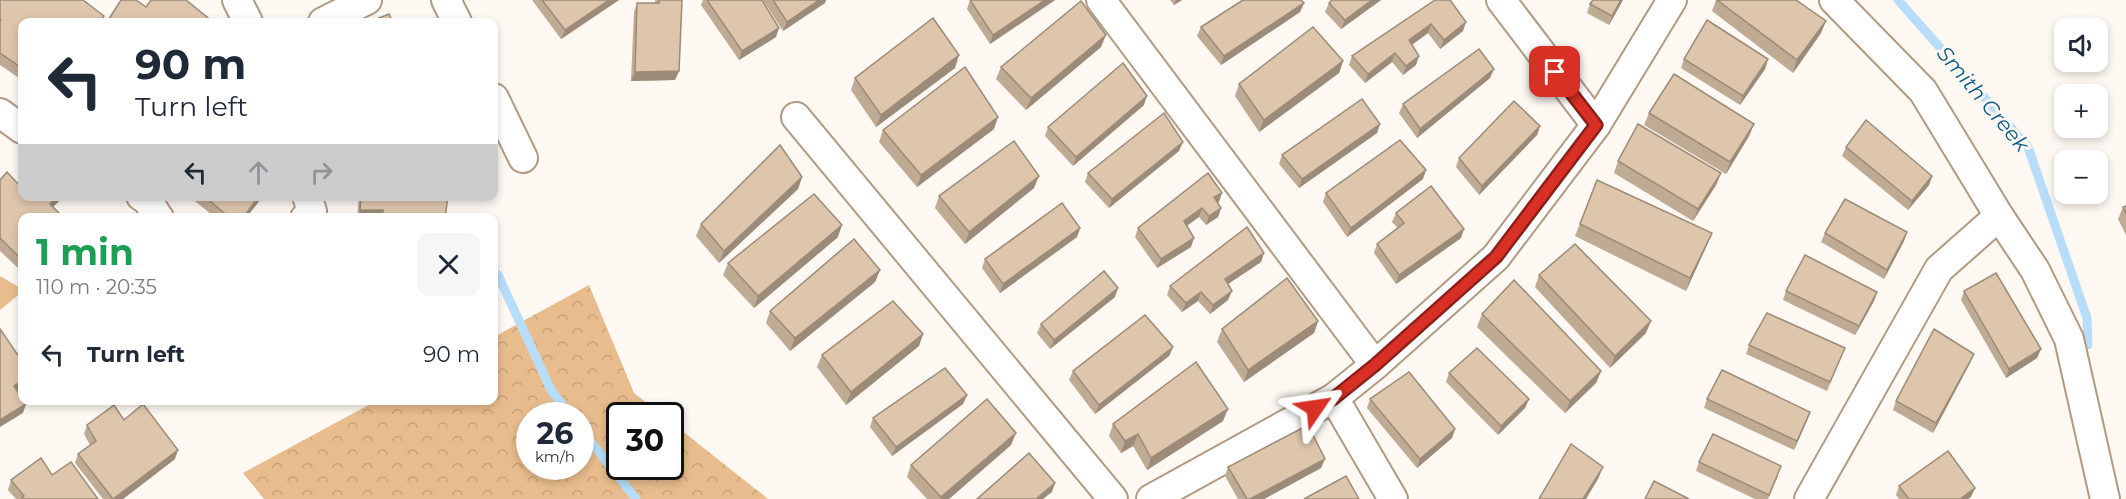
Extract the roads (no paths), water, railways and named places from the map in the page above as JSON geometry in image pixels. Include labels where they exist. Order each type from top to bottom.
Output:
[{"type":"street","points":[[237,0],[246,18]]},
{"type":"street","points":[[331,18],[367,0]]},
{"type":"street","points":[[446,0],[454,18]]},
{"type":"street","points":[[1101,0],[1375,365]]},
{"type":"street","points":[[1501,0],[1596,125]]},
{"type":"street","points":[[1160,497],[1334,398],[1375,365],[1496,257],[1596,125],[1672,0]]},
{"type":"street","points":[[1834,0],[1923,91],[1999,216],[2035,270],[2069,339],[2105,499]]},
{"type":"street","points":[[498,106],[523,158]]},
{"type":"street","points":[[0,114],[18,126]]},
{"type":"street","points":[[796,117],[1113,499]]},
{"type":"street","points":[[1809,499],[1939,269],[1999,216]]},
{"type":"street","points":[[1334,398],[1393,499]]},
{"type":"waterway","name":"Smith Creek","points":[[1898,0],[2028,147],[2087,318],[2088,345]]},
{"type":"waterway","points":[[498,275],[551,390],[560,402]]},
{"type":"waterway","points":[[594,446],[636,499]]}]
